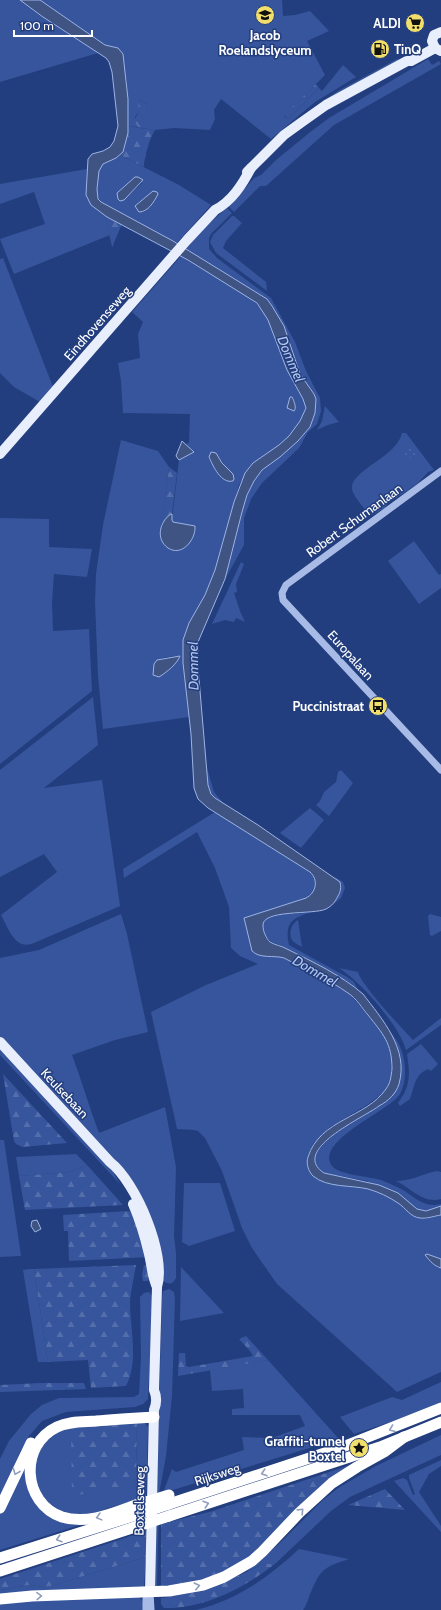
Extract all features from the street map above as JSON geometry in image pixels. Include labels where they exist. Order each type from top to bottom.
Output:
[{"type":"highway","name":"Rijksweg","points":[[0,1558],[136,1510],[244,1480],[340,1448],[441,1408]]},
{"type":"highway","points":[[0,1508],[30,1443],[36,1435],[50,1424],[69,1417],[154,1413]]},
{"type":"highway","points":[[136,1510],[78,1520],[62,1517],[49,1510],[37,1496],[30,1479],[30,1462],[35,1448],[41,1439],[51,1430],[62,1425],[154,1413]]},
{"type":"highway","points":[[0,1599],[32,1596],[169,1591],[203,1585],[238,1569],[262,1552],[315,1497],[341,1476],[357,1467],[382,1449],[404,1437],[441,1422]]},
{"type":"highway","name":"Rijksweg","points":[[0,1571],[350,1457],[382,1449]]},
{"type":"main road","points":[[436,48],[434,35],[441,32]]},
{"type":"main road","name":"Eindhovenseweg","points":[[0,454],[170,259],[215,210],[218,204],[236,183],[263,155],[295,127],[326,105],[407,61],[409,57],[436,48]]},
{"type":"main road","name":"Keulsebaan","points":[[0,1042],[110,1162],[138,1216],[146,1242],[153,1278],[157,1287],[154,1390]]},
{"type":"main road","name":"Boxtelseweg","points":[[150,1592],[154,1413],[156,1400],[154,1390]]},
{"type":"street","name":"Robert Schumanlaan","points":[[283,589],[307,569],[441,471]]},
{"type":"street","name":"Europalaan","points":[[283,589],[283,600],[441,770]]},
{"type":"street","name":"Boxtelseweg","points":[[146,1610],[146,1599],[150,1592]]},
{"type":"street","name":"Boxtelseweg","points":[[150,1592],[151,1610]]},
{"type":"green space","points":[[0,0],[20,0],[98,53],[0,82]]},
{"type":"green space","points":[[40,0],[282,0],[283,16],[295,15],[310,11],[329,31],[307,41],[325,75],[284,116],[288,119],[319,88],[322,91],[343,65],[356,77],[315,102],[271,139],[221,99],[214,110],[215,119],[210,130],[174,128],[155,130],[139,128],[128,126],[127,84],[123,54],[118,48],[105,45]],"holes":[[[139,100],[148,104],[139,128],[135,117],[139,111]]]},
{"type":"green space","points":[[397,59],[401,60],[326,99],[338,91]]},
{"type":"green space","points":[[428,59],[432,65],[439,61],[441,64],[334,125],[266,186],[260,186],[234,212],[229,207],[254,178],[261,175],[276,160],[329,118]]},
{"type":"green space","points":[[316,84],[319,88],[288,119],[284,115]]},
{"type":"green space","points":[[138,100],[148,104],[140,128],[155,130],[151,137],[144,167],[120,155],[125,147],[128,126],[139,128],[134,121],[139,111]]},
{"type":"green space","points":[[120,155],[179,185],[211,205],[177,243],[101,202],[96,188],[98,172],[103,164]],"holes":[[[135,177],[142,183],[124,200],[117,193]],[[151,193],[157,197],[144,212],[137,204]]]},
{"type":"green space","points":[[87,169],[87,196],[92,205],[105,215],[110,235],[14,274],[0,239],[45,224],[34,192],[0,204],[0,184]]},
{"type":"green space","points":[[227,208],[232,213],[211,234],[209,238],[209,249],[217,258],[271,298],[295,342],[306,371],[320,398],[321,411],[317,424],[308,432],[299,448],[262,483],[251,499],[244,518],[244,545],[223,583],[247,495],[254,481],[262,470],[298,441],[310,427],[313,419],[314,394],[300,374],[289,338],[241,283],[186,249],[201,230]]},
{"type":"green space","points":[[105,215],[122,224],[112,247]]},
{"type":"green space","points":[[232,216],[242,223],[226,241],[223,248],[266,282],[267,291],[216,253],[210,242],[213,235]]},
{"type":"green space","points":[[181,256],[250,298],[260,307],[268,320],[287,370],[303,399],[306,408],[300,421],[289,436],[250,466],[239,485],[215,570],[205,595],[189,623],[183,640],[183,663],[189,717],[103,729],[98,676],[95,602],[96,574],[103,525],[121,440],[158,451],[169,467],[160,535],[164,545],[194,526],[173,522],[172,520],[179,460],[194,452],[186,444],[189,443],[190,414],[123,413],[118,363],[140,358],[138,334],[143,322],[132,312]],"holes":[[[219,457],[225,466],[222,479],[211,462]],[[180,656],[167,672],[156,677],[155,665],[159,659]]]},
{"type":"green space","points":[[3,258],[53,387],[40,402],[14,387],[0,373],[0,259]]},
{"type":"green space","points":[[325,406],[339,422],[317,430],[322,421]]},
{"type":"green space","points":[[402,433],[406,433],[434,470],[428,472],[418,483],[388,503],[385,508],[372,515],[369,515],[353,492],[353,482],[365,470],[392,449],[398,442]]},
{"type":"green space","points":[[408,445],[413,446],[417,452],[416,458],[413,461],[408,455],[405,455],[406,447]]},
{"type":"green space","points":[[169,467],[177,473],[172,514],[168,516],[161,525]]},
{"type":"green space","points":[[0,518],[49,519],[49,547],[92,549],[87,577],[54,574],[52,603],[53,631],[89,629],[92,691],[0,764]]},
{"type":"green space","points":[[414,541],[439,575],[441,574],[441,588],[419,604],[388,561]]},
{"type":"green space","points":[[241,562],[244,564],[236,584],[237,592],[234,593],[245,622],[236,618],[234,622],[225,620],[212,624]]},
{"type":"green space","points":[[93,697],[98,745],[44,788],[102,780],[120,906],[34,943],[27,945],[22,944],[13,937],[1,915],[57,872],[44,854],[0,877],[0,770]]},
{"type":"green space","points":[[207,768],[214,792],[224,804],[211,793],[208,785]]},
{"type":"green space","points":[[341,770],[353,783],[329,816],[316,805],[320,801],[324,792],[336,782],[338,772]]},
{"type":"green space","points":[[310,808],[324,820],[301,848],[280,833]]},
{"type":"green space","points":[[215,812],[310,872],[315,879],[314,890],[306,898],[244,918],[252,951],[261,956],[273,955],[284,958],[349,993],[384,1035],[388,1042],[392,1058],[391,1078],[387,1088],[382,1094],[367,1105],[330,1127],[313,1144],[307,1158],[307,1164],[310,1173],[325,1182],[363,1188],[383,1194],[400,1204],[407,1211],[425,1219],[441,1215],[441,1259],[430,1255],[431,1262],[437,1267],[441,1268],[441,1372],[397,1392],[277,1284],[252,1248],[242,1228],[222,1171],[205,1138],[198,1131],[177,1129],[151,1012],[206,985],[258,964],[240,956],[231,948],[229,907],[215,868],[197,832],[124,878],[123,869]]},
{"type":"green space","points":[[334,876],[343,882],[345,888],[341,898],[330,907],[337,899],[340,890],[340,883]]},
{"type":"green space","points":[[309,913],[293,920],[290,923],[288,932],[289,945],[347,977],[354,982],[358,990],[351,984],[284,947],[272,942],[266,937],[262,924],[265,918],[285,914]]},
{"type":"green space","points":[[121,914],[127,934],[148,1032],[115,1040],[72,1055],[99,1133],[165,1107],[176,1167],[174,1236],[176,1278],[173,1282],[168,1284],[163,1280],[144,1208],[21,1059],[0,1037],[0,958],[39,950]]},
{"type":"green space","points":[[430,914],[441,917],[441,931],[432,936],[430,935],[428,916]]},
{"type":"green space","points":[[298,920],[302,947],[293,941],[290,934],[292,926]]},
{"type":"green space","points":[[339,968],[358,972],[374,996],[413,1040],[441,1018],[441,1025],[406,1050],[396,1029],[388,1017],[358,983]]},
{"type":"green space","points":[[390,1031],[399,1044],[404,1059],[405,1078],[400,1094],[393,1101],[341,1138],[332,1148],[329,1158],[334,1168],[337,1170],[349,1174],[381,1180],[430,1205],[441,1204],[441,1206],[432,1209],[417,1209],[367,1181],[324,1173],[317,1168],[315,1164],[317,1152],[325,1142],[344,1127],[388,1100],[400,1079],[399,1054]]},
{"type":"green space","points":[[421,1044],[438,1064],[431,1071],[428,1069],[420,1074],[417,1078],[410,1099],[400,1106],[398,1103],[405,1091],[409,1074],[407,1054]]},
{"type":"green space","points":[[0,1047],[112,1170],[120,1184],[0,1055]]},
{"type":"green space","points":[[3,1074],[67,1143],[22,1147],[16,1144],[14,1141]]},
{"type":"green space","points":[[0,1140],[4,1140],[21,1256],[0,1257]]},
{"type":"green space","points":[[76,1154],[87,1165],[70,1172],[19,1176],[16,1157]]},
{"type":"green space","points":[[87,1165],[123,1205],[25,1210],[19,1176],[70,1172]]},
{"type":"green space","points":[[437,1171],[441,1172],[441,1199],[435,1200],[423,1197],[396,1181],[407,1180]]},
{"type":"green space","points":[[184,1183],[220,1183],[235,1231],[189,1246],[182,1242]]},
{"type":"green space","points":[[129,1211],[138,1220],[149,1257],[69,1261],[68,1231],[64,1231],[63,1215]]},
{"type":"green space","points":[[136,1265],[130,1302],[133,1356],[130,1376],[126,1386],[91,1388],[88,1360],[48,1362],[34,1269]]},
{"type":"green space","points":[[144,1265],[150,1265],[151,1278],[147,1281],[143,1281],[142,1275]]},
{"type":"green space","points":[[181,1267],[224,1313],[180,1321]]},
{"type":"green space","points":[[34,1269],[48,1362],[38,1362],[23,1270]]},
{"type":"green space","points":[[169,1289],[174,1292],[175,1298],[172,1396],[166,1456],[159,1494],[157,1588],[154,1584],[162,1298],[163,1291]]},
{"type":"green space","points":[[149,1292],[153,1297],[148,1399],[143,1404],[135,1407],[66,1412],[42,1421],[29,1436],[21,1450],[0,1499],[0,1459],[9,1441],[31,1414],[42,1405],[59,1398],[134,1397],[139,1394],[141,1357],[140,1297],[144,1293]]},
{"type":"green space","points":[[246,1336],[268,1360],[178,1376],[179,1353],[185,1353],[186,1366],[189,1367],[253,1356],[239,1339]]},
{"type":"green space","points":[[268,1360],[339,1439],[163,1493],[172,1469],[176,1472],[244,1450],[242,1437],[272,1438],[305,1426],[300,1415],[232,1415],[232,1409],[244,1408],[243,1389],[212,1391],[210,1370]]},
{"type":"green space","points":[[441,1382],[441,1403],[399,1419],[354,1434],[340,1417],[392,1397],[402,1400]]},
{"type":"green space","points":[[84,1383],[86,1389],[0,1392],[0,1385]]},
{"type":"green space","points":[[137,1421],[144,1422],[148,1427],[146,1498],[95,1513],[81,1515],[64,1513],[52,1506],[43,1497],[36,1485],[34,1463],[44,1443],[60,1431],[71,1427],[134,1485],[136,1481]]},
{"type":"green space","points":[[137,1421],[136,1481],[134,1485],[72,1496],[71,1427]]},
{"type":"green space","points":[[441,1435],[441,1455],[350,1497],[331,1511],[275,1564],[261,1565],[246,1572],[281,1542],[323,1500],[338,1488],[376,1466]]},
{"type":"green space","points":[[28,1452],[32,1495],[80,1525],[0,1550],[0,1512]]},
{"type":"green space","points":[[441,1460],[441,1466],[429,1474],[419,1492],[441,1526],[441,1532],[394,1481],[403,1478],[407,1480],[413,1495],[415,1494],[409,1475]]},
{"type":"green space","points":[[359,1462],[249,1558],[209,1579],[161,1588],[161,1524],[213,1511]]},
{"type":"green space","points":[[385,1489],[405,1510],[348,1505]]},
{"type":"green space","points":[[146,1531],[146,1557],[51,1586],[44,1587],[29,1585],[0,1590],[0,1579]]},
{"type":"green space","points":[[299,1549],[349,1559],[334,1564],[321,1573],[303,1610],[196,1610],[211,1606],[239,1594],[276,1569]]},
{"type":"green space","points":[[146,1557],[144,1587],[0,1597],[0,1590],[29,1585],[44,1587],[51,1586]]},
{"type":"green space","points":[[266,1564],[275,1564],[237,1589],[209,1601],[194,1605],[164,1608],[161,1604],[161,1598],[201,1590]]},
{"type":"green space","points":[[139,1597],[143,1602],[144,1610],[0,1610],[0,1600]]},
{"type":"water","name":"Dommel","points":[[20,0],[40,0],[105,45],[118,48],[123,54],[128,99],[128,133],[123,152],[116,158],[103,164],[99,171],[97,189],[98,199],[173,241],[267,299],[284,326],[300,374],[316,399],[315,413],[310,427],[298,441],[262,470],[254,481],[247,495],[225,579],[198,642],[198,667],[208,785],[211,794],[215,798],[258,825],[340,882],[339,894],[332,905],[328,908],[320,911],[289,913],[270,917],[265,921],[263,926],[264,932],[270,942],[326,969],[346,981],[363,994],[385,1024],[397,1047],[401,1071],[399,1084],[396,1091],[386,1102],[346,1126],[322,1145],[316,1154],[316,1164],[324,1173],[379,1185],[398,1193],[417,1209],[426,1211],[441,1206],[441,1215],[420,1218],[411,1214],[401,1205],[380,1193],[368,1189],[325,1183],[313,1176],[310,1172],[307,1159],[314,1144],[322,1134],[333,1126],[367,1107],[377,1099],[388,1086],[392,1069],[392,1060],[388,1045],[386,1039],[378,1028],[351,995],[284,958],[263,956],[252,951],[244,918],[306,898],[314,890],[315,879],[310,872],[208,808],[198,799],[194,788],[191,734],[183,663],[183,640],[189,623],[205,595],[215,570],[234,502],[245,473],[253,463],[279,445],[289,436],[300,421],[306,408],[303,399],[287,370],[268,320],[257,303],[188,260],[107,217],[91,205],[86,195],[88,159],[92,154],[110,147],[114,141],[118,126],[112,72],[109,62],[106,58],[43,17]]},
{"type":"water","points":[[135,177],[143,180],[124,200],[120,201],[117,193]]},
{"type":"water","points":[[153,191],[157,192],[158,194],[153,203],[142,212],[139,212],[135,206]]},
{"type":"water","points":[[290,397],[292,397],[295,404],[294,411],[287,408]]},
{"type":"water","points":[[182,441],[194,452],[179,460],[176,456]]},
{"type":"water","points":[[211,452],[216,453],[222,463],[233,474],[233,481],[225,480],[218,474],[209,457]]},
{"type":"water","points":[[171,514],[173,522],[195,526],[193,537],[183,549],[173,550],[168,548],[161,540],[160,530],[164,521]]},
{"type":"water","points":[[180,656],[174,665],[162,675],[159,677],[153,675],[154,664],[157,660]]},
{"type":"water","points":[[37,1220],[41,1229],[35,1232],[31,1226],[32,1221]]},
{"type":"water","points":[[427,1254],[441,1259],[441,1268],[430,1261],[425,1255]]},
{"type":"place","name":"Jacob Roelandslyceum","points":[[265,15]]},
{"type":"place","name":"ALDI","points":[[415,23]]},
{"type":"place","name":"TinQ","points":[[380,49]]},
{"type":"place","name":"Puccinistraat","points":[[378,706]]},
{"type":"place","name":"Graffiti-tunnel Boxtel","points":[[359,1448]]}]
